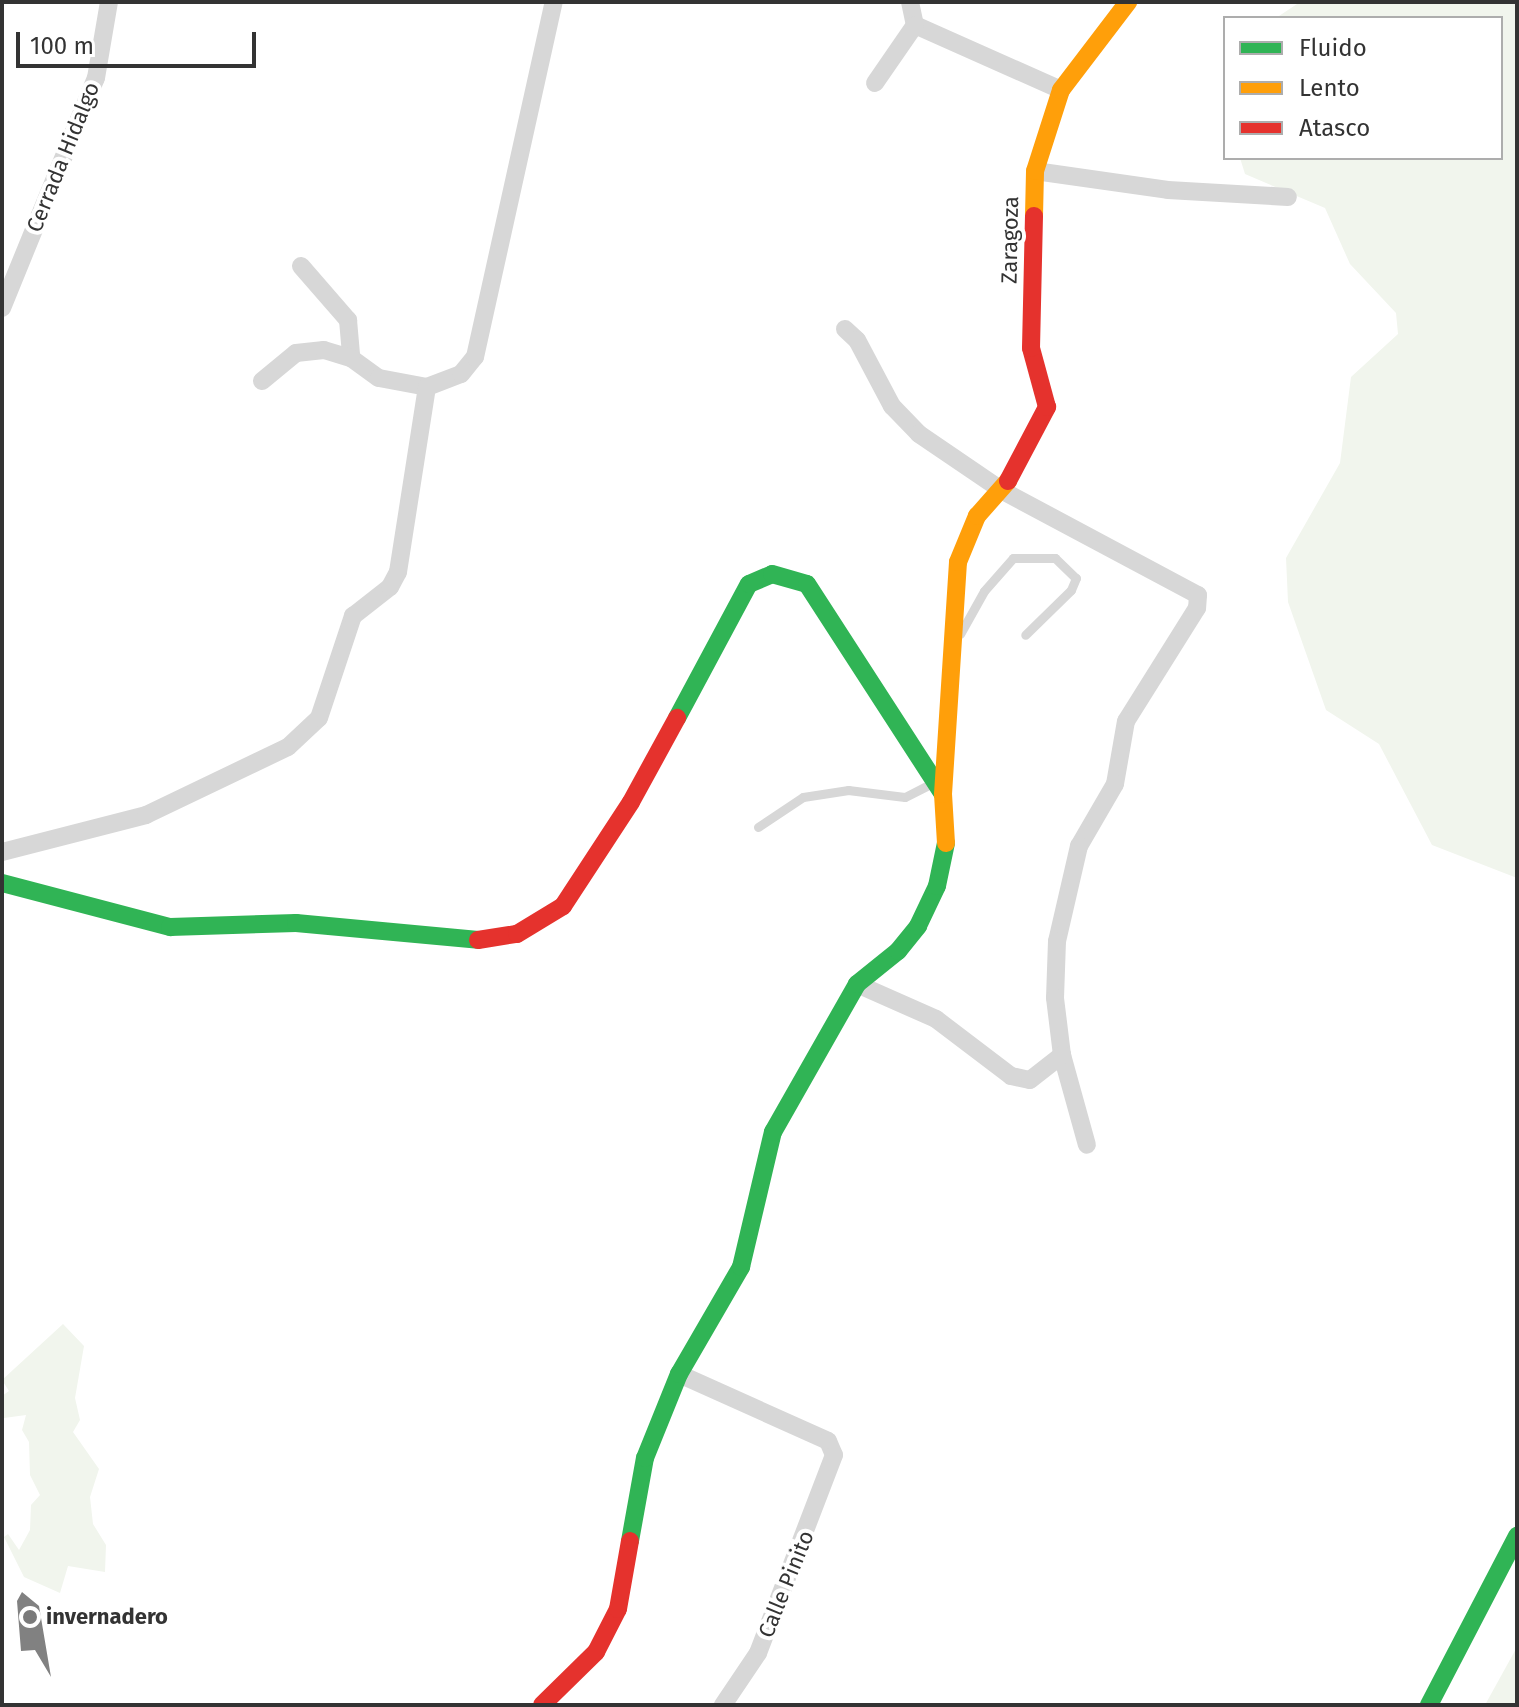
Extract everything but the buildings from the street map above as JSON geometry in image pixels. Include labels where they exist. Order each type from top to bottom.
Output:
[{"type":"street","name":"Cerrada Hidalgo","points":[[2,308],[96,78],[109,2]]},
{"type":"street","points":[[262,381],[296,353],[324,350],[351,358],[379,378],[427,387],[461,374],[475,357],[554,2]]},
{"type":"street","points":[[875,83],[915,25],[910,2]]},
{"type":"street","name":"Zaragoza","points":[[857,984],[898,951],[918,926],[946,855],[939,788],[958,562],[977,516],[1003,491],[1047,407],[1031,348],[1035,171],[1061,90],[1128,2]]},
{"type":"street","points":[[915,25],[1061,90]]},
{"type":"street","points":[[1035,171],[1168,190],[1288,197]]},
{"type":"street","points":[[301,266],[348,320],[351,358]]},
{"type":"street","points":[[845,329],[863,350],[895,410],[919,434],[1003,491],[1198,595],[1197,608],[1134,704],[1111,794],[1075,858],[1054,968],[1062,1055],[1087,1145]]},
{"type":"street","points":[[2,852],[146,815],[306,735],[333,686],[353,616],[390,587],[398,572],[427,387]]},
{"type":"street","points":[[2,883],[170,927],[296,923],[469,941],[517,934],[563,906],[631,802],[749,584],[772,574],[807,584],[939,788]]},
{"type":"street","points":[[542,1705],[596,1652],[618,1609],[641,1469],[679,1374],[741,1267],[773,1132],[857,984],[936,1019],[1011,1076],[1030,1080],[1062,1055]]},
{"type":"street","name":"Calle Pinito","points":[[679,1374],[828,1441],[834,1455],[758,1653],[723,1705]]},
{"type":"street","points":[[1429,1705],[1517,1536]]},
{"type":"lane","points":[[952,642],[984,591],[1013,558],[1055,558],[1076,578],[1071,590],[1025,635]]},
{"type":"lane","points":[[758,827],[803,797],[848,790],[905,797],[939,788]]},
{"type":"shaded area","points":[[1300,2],[1517,2],[1517,878],[1432,845],[1379,744],[1326,710],[1288,602],[1286,558],[1340,463],[1351,377],[1398,334],[1396,313],[1350,264],[1325,208],[1245,174],[1241,160],[1503,160],[1503,16],[1279,16]]},
{"type":"shaded area","points":[[63,1324],[84,1346],[75,1398],[80,1420],[73,1432],[99,1469],[90,1497],[93,1524],[106,1545],[105,1572],[68,1566],[60,1593],[24,1577],[4,1537],[8,1534],[19,1550],[30,1530],[31,1505],[40,1495],[30,1475],[29,1442],[22,1430],[26,1415],[4,1418],[2,1396],[9,1391],[2,1380]]},
{"type":"shaded area","points":[[1517,1647],[1517,1705],[1485,1705]]},
{"type":"traffic: fast","points":[[677,718],[749,584],[772,574],[807,584],[943,794]]},
{"type":"traffic: fast","points":[[630,1541],[645,1458],[679,1374],[741,1267],[773,1132],[857,984],[898,951],[918,926],[937,886],[946,843]]},
{"type":"traffic: fast","points":[[2,883],[170,927],[296,923],[478,940]]},
{"type":"traffic: fast","points":[[1429,1705],[1517,1536]]},
{"type":"traffic: slow","points":[[1034,216],[1035,171],[1061,90],[1128,2]]},
{"type":"traffic: slow","points":[[946,843],[943,794],[958,562],[977,516],[1008,481]]},
{"type":"traffic: jam","points":[[1008,481],[1047,407],[1031,348],[1034,216]]},
{"type":"traffic: jam","points":[[478,940],[517,934],[563,906],[631,802],[677,718]]},
{"type":"traffic: jam","points":[[542,1705],[596,1652],[618,1609],[630,1541]]},
{"type":"place","name":"invernadero","points":[[30,1617]]}]
